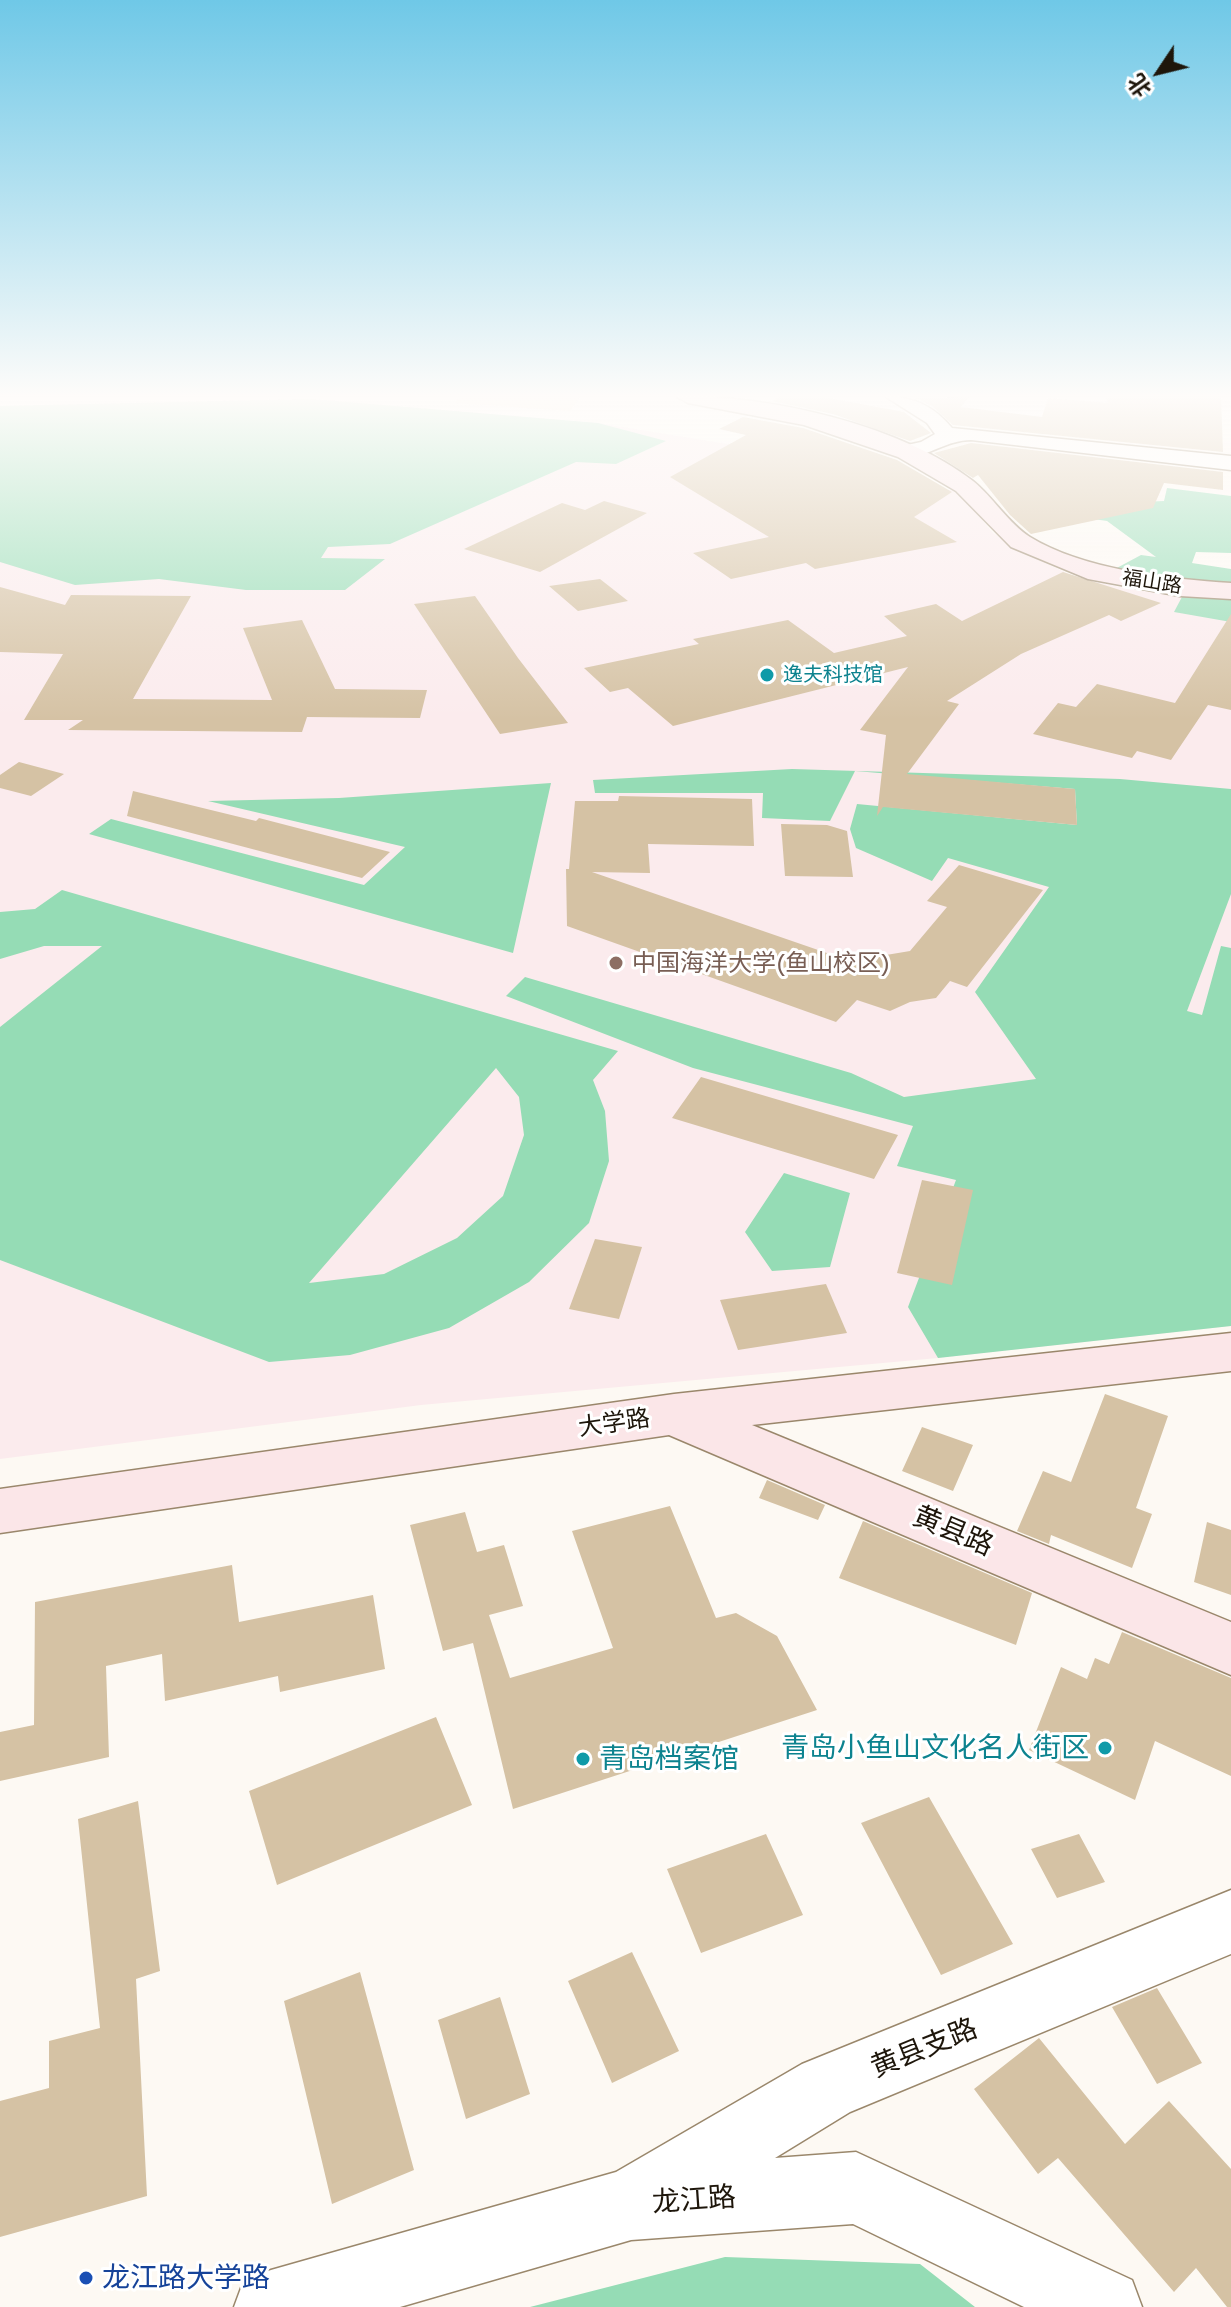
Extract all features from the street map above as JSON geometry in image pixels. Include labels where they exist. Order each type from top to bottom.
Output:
[{"type":"street","name":"福山路","points":[[983,505],[1020,542],[1097,573],[1180,588],[1231,591]]},
{"type":"street","name":"大学路","points":[[0,1511],[674,1414],[1231,1352]]},
{"type":"street","name":"黄县路","points":[[674,1414],[1231,1649]]},
{"type":"street","name":"黄县支路","points":[[631,2204],[826,2088],[1231,1922]]},
{"type":"street","name":"龙江路","points":[[271,2307],[631,2204],[856,2188],[1105,2307]]},
{"type":"shaded area","name":"中国海洋大学(鱼山校区)","points":[[0,505],[969,505],[993,533],[1028,555],[1078,578],[1134,590],[1231,600],[1231,1326],[938,1358],[421,1405],[0,1459]]},
{"type":"green space","points":[[0,505],[479,505],[390,544],[328,547],[321,558],[385,559],[345,590],[246,590],[159,579],[75,585],[0,562]]},
{"type":"green space","points":[[1072,505],[1231,505],[1231,553],[1196,552],[1192,563],[1231,569],[1231,622],[1174,612],[1183,595],[1113,570],[1141,555],[1156,557],[1107,521],[1079,517]]},
{"type":"green space","points":[[792,769],[1120,779],[1231,789],[1231,894],[1187,1011],[1202,1015],[1221,946],[1231,948],[1231,1326],[938,1358],[908,1307],[956,1180],[897,1166],[913,1126],[693,1068],[506,996],[525,977],[851,1073],[904,1097],[1036,1079],[975,992],[1049,887],[948,858],[932,881],[856,848],[850,829],[857,804],[1077,825],[1075,789],[855,771],[830,821],[762,818],[763,793],[595,793],[593,780]]},
{"type":"green space","points":[[551,783],[513,953],[89,834],[111,819],[364,885],[405,847],[208,801],[339,798]]},
{"type":"green space","points":[[62,890],[618,1051],[593,1080],[605,1111],[609,1161],[589,1223],[529,1282],[449,1328],[350,1355],[269,1362],[0,1260],[0,1027],[102,946],[44,946],[0,959],[0,912],[35,909]],"holes":[[[496,1068],[519,1097],[524,1135],[503,1196],[457,1238],[384,1274],[309,1283]]]},
{"type":"green space","points":[[784,1173],[850,1193],[830,1267],[772,1271],[745,1232]]},
{"type":"green space","points":[[725,2257],[920,2264],[975,2307],[530,2307]]},
{"type":"building","points":[[558,505],[585,510],[596,505],[617,505],[647,513],[540,572],[464,549]]},
{"type":"building","points":[[716,505],[933,505],[914,517],[957,542],[815,569],[806,563],[731,579],[693,553],[769,537]]},
{"type":"building","points":[[1002,505],[1154,505],[1153,508],[1031,534]]},
{"type":"building","points":[[1063,572],[1161,603],[1121,621],[1109,615],[1021,654],[947,701],[959,704],[907,774],[1075,789],[1077,825],[883,807],[877,816],[886,735],[860,730],[908,667],[673,726],[628,688],[610,692],[584,668],[699,644],[693,639],[788,620],[834,653],[907,636],[884,616],[936,604],[962,621]]},
{"type":"building","points":[[600,579],[628,601],[578,611],[549,586]]},
{"type":"building","points":[[0,587],[65,605],[71,595],[191,596],[133,699],[272,700],[243,628],[302,620],[335,689],[427,690],[420,718],[307,717],[302,732],[68,730],[83,720],[24,720],[63,654],[0,652]]},
{"type":"building","points":[[475,596],[568,723],[500,734],[414,604]]},
{"type":"building","points":[[1231,614],[1231,710],[1208,705],[1171,760],[1137,751],[1132,758],[1033,734],[1058,703],[1076,707],[1097,684],[1175,703]]},
{"type":"building","points":[[19,762],[64,774],[31,796],[0,788],[0,775]]},
{"type":"building","points":[[133,791],[256,821],[259,818],[390,852],[362,878],[127,816]]},
{"type":"building","points":[[619,796],[752,799],[754,846],[648,844],[650,873],[592,872],[850,961],[910,951],[947,907],[927,901],[959,865],[1043,890],[967,987],[950,981],[936,998],[910,1002],[890,1011],[857,1000],[836,1022],[567,926],[566,869],[569,869],[575,801],[618,801]]},
{"type":"building","points":[[781,824],[827,825],[847,831],[853,877],[785,876]]},
{"type":"building","points":[[701,1077],[898,1135],[874,1179],[672,1118]]},
{"type":"building","points":[[922,1180],[973,1190],[952,1285],[897,1273]]},
{"type":"building","points":[[595,1239],[642,1247],[619,1319],[569,1309]]},
{"type":"building","points":[[826,1284],[847,1333],[738,1350],[720,1300]]},
{"type":"building","points":[[1105,1394],[1168,1416],[1136,1508],[1152,1514],[1132,1568],[1051,1535],[1049,1544],[1017,1531],[1043,1471],[1071,1482]]},
{"type":"building","points":[[922,1427],[973,1445],[953,1491],[902,1471]]},
{"type":"building","points":[[767,1480],[825,1505],[818,1520],[759,1498]]},
{"type":"building","name":"青岛档案馆","points":[[670,1506],[716,1618],[736,1613],[777,1636],[817,1710],[513,1809],[473,1643],[443,1651],[410,1525],[465,1512],[477,1552],[504,1545],[523,1606],[489,1615],[510,1678],[613,1648],[572,1531]]},
{"type":"building","points":[[863,1521],[1032,1593],[1016,1645],[839,1578]]},
{"type":"building","points":[[1207,1522],[1231,1530],[1231,1595],[1194,1582]]},
{"type":"building","points":[[232,1565],[239,1622],[373,1595],[385,1669],[280,1692],[278,1676],[165,1701],[162,1654],[106,1666],[109,1757],[0,1781],[0,1732],[34,1725],[35,1602]]},
{"type":"building","points":[[1122,1632],[1231,1678],[1231,1776],[1155,1741],[1135,1800],[1029,1750],[1061,1667],[1087,1679],[1095,1658],[1109,1664]]},
{"type":"building","points":[[436,1717],[472,1805],[277,1885],[249,1791]]},
{"type":"building","points":[[929,1797],[1013,1944],[941,1975],[861,1823]]},
{"type":"building","points":[[138,1801],[160,1971],[136,1979],[147,2196],[0,2237],[0,2101],[49,2088],[49,2041],[100,2028],[78,1819]]},
{"type":"building","points":[[766,1834],[803,1915],[701,1953],[667,1869]]},
{"type":"building","points":[[1079,1834],[1105,1882],[1057,1898],[1031,1849]]},
{"type":"building","points":[[632,1952],[679,2051],[612,2083],[568,1981]]},
{"type":"building","points":[[360,1972],[414,2170],[332,2204],[284,2001]]},
{"type":"building","points":[[1157,1988],[1202,2063],[1157,2084],[1112,2007]]},
{"type":"building","points":[[500,1997],[530,2094],[466,2119],[438,2020]]},
{"type":"building","points":[[1039,2038],[1125,2144],[1169,2101],[1231,2169],[1231,2307],[1227,2307],[1196,2268],[1174,2292],[1058,2158],[1038,2174],[974,2089]]},
{"type":"place","name":"逸夫科技馆","points":[[767,675]]},
{"type":"place","name":"中国海洋大学(鱼山校区)","points":[[616,963]]},
{"type":"place","name":"青岛小鱼山文化名人街区","points":[[1105,1748]]},
{"type":"place","name":"青岛档案馆","points":[[583,1759]]},
{"type":"place","name":"龙江路大学路","points":[[86,2278]]}]
